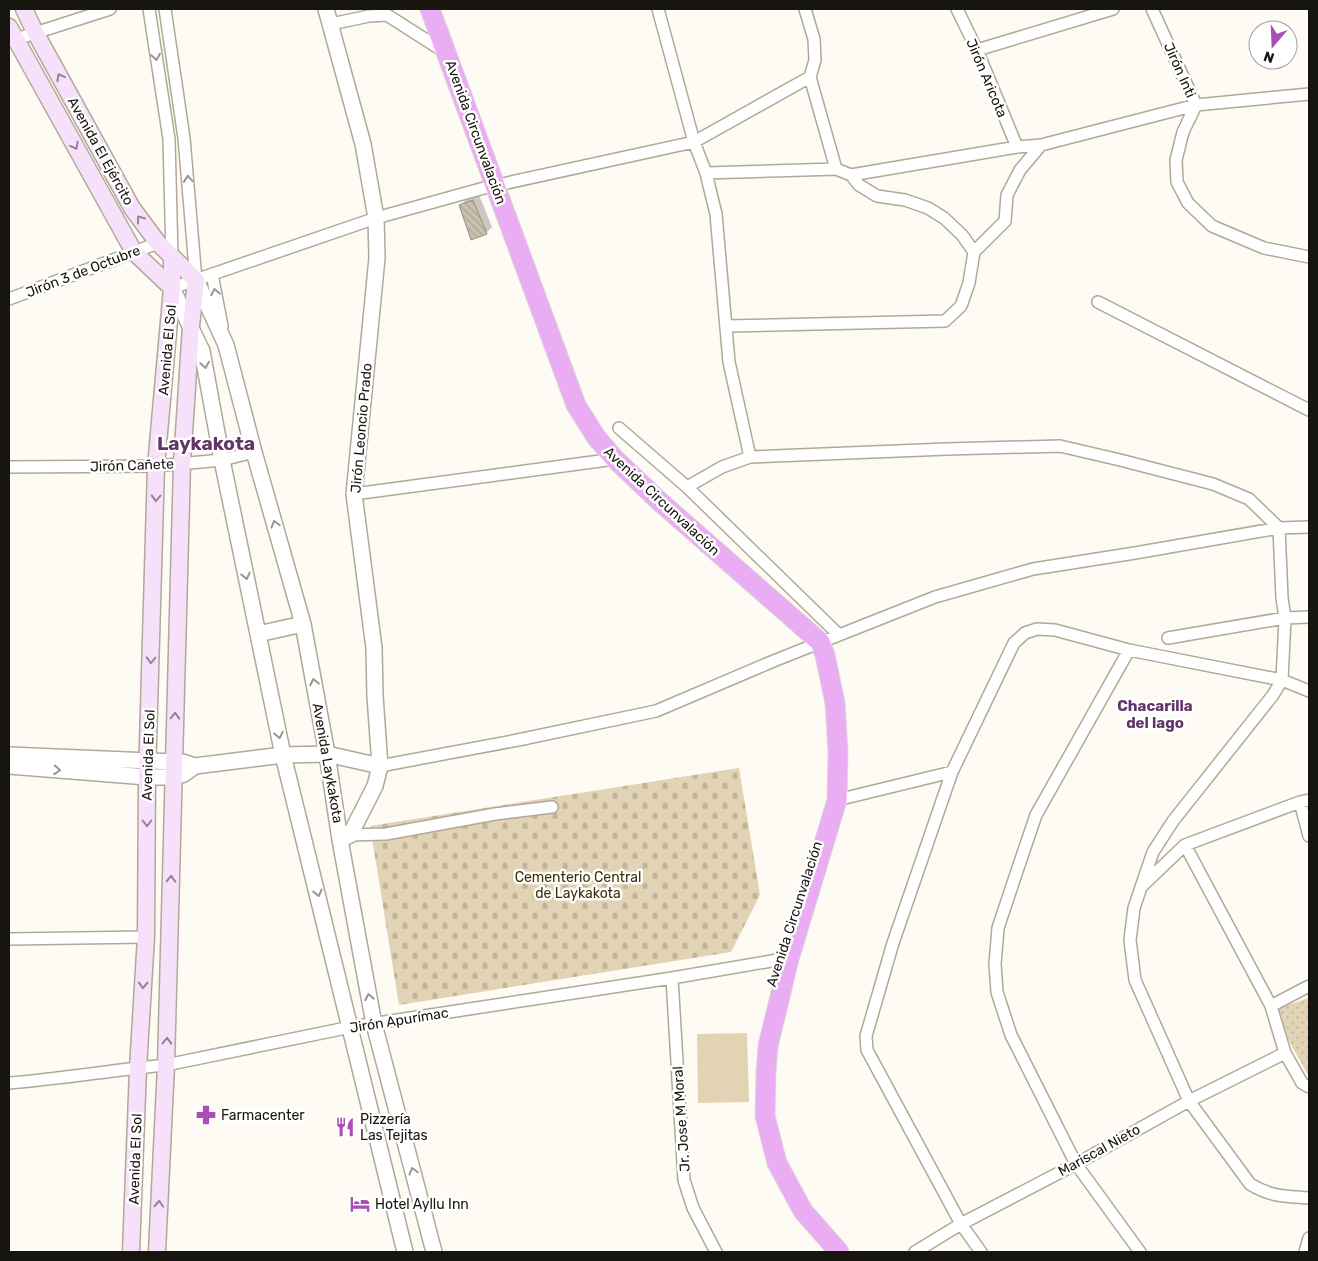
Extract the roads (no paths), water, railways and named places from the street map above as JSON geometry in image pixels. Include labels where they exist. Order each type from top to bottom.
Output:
[{"type":"highway","name":"Avenida Circunvalación","points":[[430,9],[576,405],[596,437],[615,459],[658,500],[820,642],[825,655],[835,703],[838,752],[837,800],[813,848],[754,1064],[753,1111],[764,1166],[794,1219],[822,1252]]},
{"type":"highway","name":"Avenida Circunvalación","points":[[783,960],[768,1046],[765,1116],[777,1163],[803,1211],[839,1252]]},
{"type":"main road","name":"Avenida El Ejército","points":[[24,9],[132,208],[158,243],[196,280]]},
{"type":"main road","name":"Avenida El Ejército","points":[[11,36],[134,252],[172,288]]},
{"type":"main road","name":"Avenida El Sol","points":[[131,1252],[138,1068],[146,937],[147,777],[156,466],[172,288],[172,257]]},
{"type":"main road","name":"Avenida El Sol","points":[[157,1252],[166,1066],[182,464],[196,280]]},
{"type":"street","points":[[11,36],[35,32],[110,9]]},
{"type":"street","points":[[149,9],[169,139],[172,257]]},
{"type":"street","points":[[165,9],[184,138],[196,280]]},
{"type":"street","name":"Jirón Leoncio Prado","points":[[326,9],[363,144],[376,218],[377,258],[354,494],[374,648],[380,766],[375,786],[345,837]]},
{"type":"street","points":[[658,9],[694,142],[706,173],[716,214],[729,362],[750,457]]},
{"type":"street","points":[[805,9],[814,39],[815,60],[810,77],[836,169]]},
{"type":"street","name":"Jirón Aricota","points":[[956,9],[977,50],[1017,147]]},
{"type":"street","points":[[977,50],[1113,9]]},
{"type":"street","name":"Jirón Inti","points":[[1152,9],[1196,105],[1183,132],[1176,160],[1177,182],[1188,203],[1212,226],[1264,248],[1309,257]]},
{"type":"street","points":[[331,24],[384,12],[447,52]]},
{"type":"street","points":[[405,1252],[283,755],[222,460],[202,351],[172,288],[376,218],[496,185],[694,142],[810,77]]},
{"type":"street","points":[[850,175],[1017,147],[1042,146],[1196,105],[1309,94]]},
{"type":"street","points":[[169,139],[184,138]]},
{"type":"street","points":[[726,326],[945,321],[961,306],[969,283],[974,252],[1005,221],[1007,195],[1020,170],[1042,146]]},
{"type":"street","points":[[706,173],[836,169],[850,175],[859,185],[877,196],[905,200],[928,208],[944,218],[962,235],[974,252]]},
{"type":"street","name":"Jirón 3 de Octubre","points":[[9,299],[158,243]]},
{"type":"street","points":[[212,274],[226,344]]},
{"type":"street","name":"Avenida Laykakota","points":[[196,280],[226,344],[254,452],[303,624],[327,754],[345,837],[374,1024],[434,1252]]},
{"type":"street","points":[[1098,302],[1309,410]]},
{"type":"street","points":[[619,428],[687,487],[840,635]]},
{"type":"street","points":[[687,487],[722,467],[750,457],[1060,446],[1213,484],[1249,499],[1279,528],[1282,598],[1285,618],[1282,680],[1273,696],[1173,821],[1153,852],[1134,908],[1130,940],[1135,980],[1189,1101],[1250,1184],[1272,1194],[1309,1198]]},
{"type":"street","name":"Jirón Cañete","points":[[9,466],[156,466],[222,460],[254,452]]},
{"type":"street","points":[[354,494],[615,459]]},
{"type":"street","points":[[9,755],[148,760],[184,774],[195,766],[283,755],[327,754],[380,766],[656,711],[820,642],[935,597],[1033,569],[1279,528],[1309,527]]},
{"type":"street","points":[[1168,638],[1285,618],[1309,618]]},
{"type":"street","points":[[258,634],[303,624]]},
{"type":"street","points":[[981,1252],[961,1224],[867,1050],[866,1036],[894,943],[952,772],[1014,643],[1025,634],[1037,629],[1055,630],[1129,650],[1282,680],[1309,691]]},
{"type":"street","points":[[1129,650],[1036,815],[998,928],[995,964],[997,992],[1011,1035],[1076,1164],[1140,1252]]},
{"type":"street","points":[[9,766],[147,777],[174,769]]},
{"type":"street","points":[[837,800],[952,772]]},
{"type":"street","points":[[1140,887],[1185,845],[1305,801],[1309,836]]},
{"type":"street","points":[[345,837],[386,834],[495,814],[552,807]]},
{"type":"street","points":[[1185,845],[1271,1006],[1285,1053],[1302,1083],[1309,1087]]},
{"type":"street","points":[[9,938],[146,937]]},
{"type":"street","name":"Jirón Apurímac","points":[[9,1083],[166,1066],[351,1027],[783,960]]},
{"type":"street","name":"Jr. Jose M Moral","points":[[672,978],[684,1180],[693,1208],[716,1252]]},
{"type":"street","points":[[1271,1006],[1309,986]]},
{"type":"street","name":"Mariscal Nieto","points":[[915,1252],[961,1224],[1076,1164],[1189,1101],[1285,1053]]},
{"type":"street","points":[[1305,1252],[1309,1238]]},
{"type":"place","name":"Farmacenter","points":[[206,1115]]},
{"type":"place","name":"Pizzería Las Tejitas","points":[[345,1127]]},
{"type":"place","name":"Hotel Ayllu Inn","points":[[360,1204]]},
{"type":"district","name":"Laykakota","points":[[206,443]]},
{"type":"district","name":"Chacarilla del lago","points":[[1155,714]]},
{"type":"park label","name":"Cementerio Central de Laykakota","points":[[578,886]]}]
